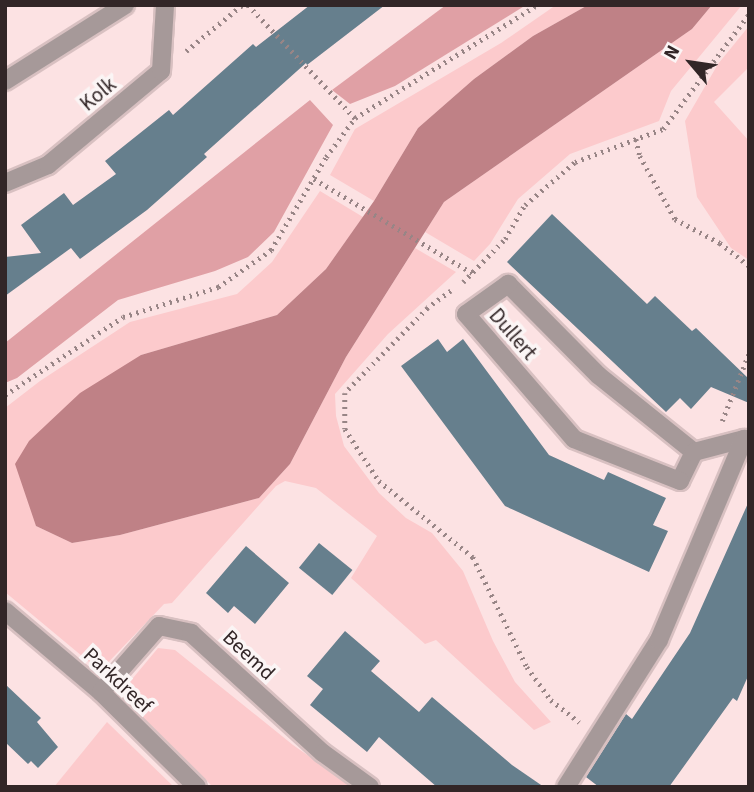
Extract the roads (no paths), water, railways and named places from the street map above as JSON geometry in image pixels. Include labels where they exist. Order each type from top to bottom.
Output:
[{"type":"street","points":[[5,81],[125,5]]},
{"type":"street","name":"Kolk","points":[[5,183],[48,165],[161,71],[165,5]]},
{"type":"street","name":"Dullert","points":[[508,284],[598,374],[702,450],[680,481],[574,439],[466,314],[508,284]]},
{"type":"street","points":[[702,450],[746,441]]},
{"type":"street","points":[[566,787],[659,640],[746,441]]},
{"type":"street","name":"Parkdreef","points":[[5,611],[101,692],[197,787]]},
{"type":"street","name":"Beemd","points":[[101,692],[159,626],[191,632],[323,753],[370,787]]}]
